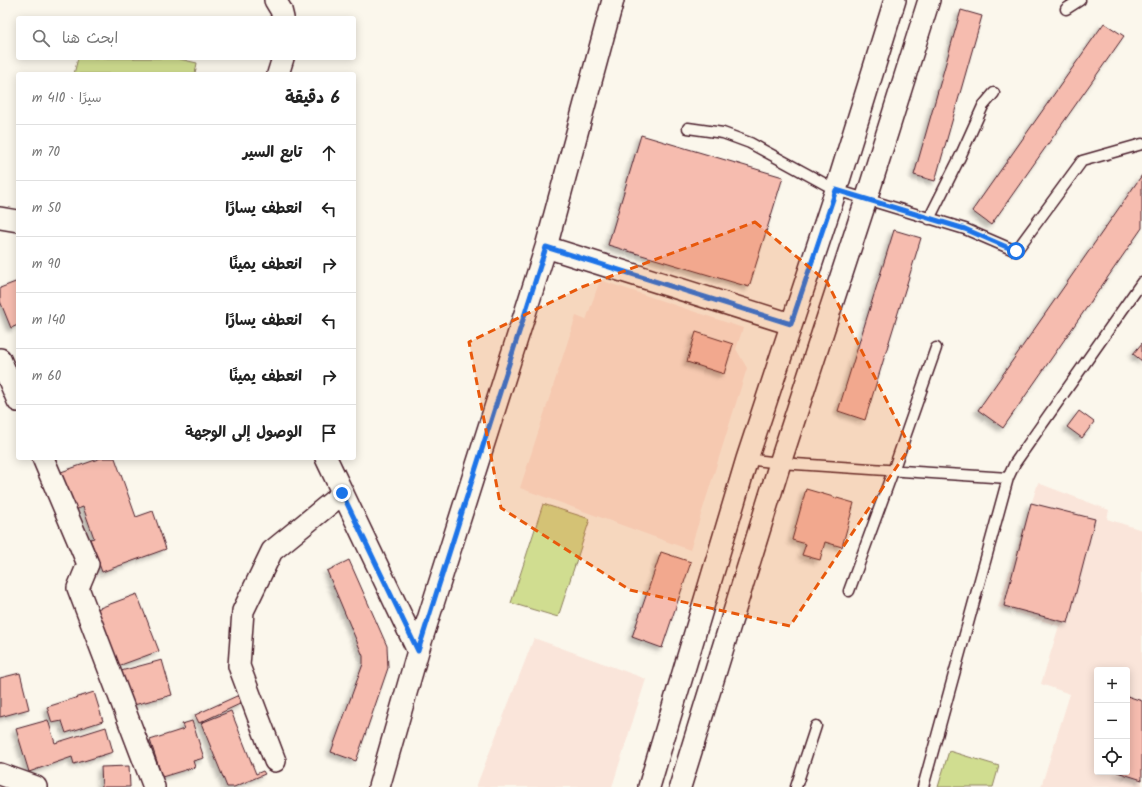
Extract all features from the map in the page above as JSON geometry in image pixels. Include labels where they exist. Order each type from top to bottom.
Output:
[{"type":"street","points":[[275,0],[282,16]]},
{"type":"street","points":[[379,787],[418,651],[546,247],[614,0]]},
{"type":"street","points":[[649,787],[747,459],[836,190],[895,0]]},
{"type":"street","points":[[680,787],[780,463],[866,200],[929,0]]},
{"type":"street","points":[[278,72],[282,60]]},
{"type":"street","points":[[864,98],[896,104]]},
{"type":"street","points":[[0,218],[16,221]]},
{"type":"street","points":[[546,247],[791,324]]},
{"type":"street","points":[[0,359],[16,396]]},
{"type":"street","points":[[44,460],[88,564],[78,588],[154,787]]},
{"type":"street","points":[[327,460],[418,651]]},
{"type":"street","points":[[275,761],[239,666],[243,610],[272,551],[342,493]]},
{"type":"street","points":[[0,774],[36,787]]},
{"type":"lane","points":[[1066,9],[1080,0]]},
{"type":"lane","points":[[929,219],[960,158],[983,106],[994,93]]},
{"type":"lane","points":[[688,128],[723,133],[750,143],[836,190],[965,229],[1016,251],[1082,161],[1142,144]]},
{"type":"lane","points":[[923,787],[1008,478],[1015,463],[1142,282]]},
{"type":"lane","points":[[849,591],[936,348]]},
{"type":"lane","points":[[747,459],[780,463],[1008,478]]},
{"type":"lane","points":[[796,787],[816,726]]},
{"type":"highlighted area","points":[[755,222],[827,282],[910,447],[790,626],[630,590],[501,508],[469,342],[582,287]]},
{"type":"shaded area","points":[[600,280],[743,328],[736,349],[747,368],[690,550],[520,488],[576,316],[586,320]]},
{"type":"shaded area","points":[[1038,483],[1109,510],[1107,519],[1142,530],[1142,787],[1041,787],[1070,694],[1041,684],[1059,626],[998,607]]},
{"type":"shaded area","points":[[534,638],[646,679],[612,787],[476,787]]},
{"type":"green space","points":[[78,60],[184,60],[197,63],[195,72],[74,72]]},
{"type":"green space","points":[[543,504],[590,519],[558,617],[511,603]]},
{"type":"green space","points":[[949,751],[999,766],[993,787],[938,787]]},
{"type":"building","points":[[961,10],[982,16],[935,181],[914,175]]},
{"type":"building","points":[[1104,23],[1124,36],[991,225],[972,211]]},
{"type":"building","points":[[641,135],[783,177],[749,287],[608,245]]},
{"type":"building","points":[[1142,175],[1142,228],[1003,428],[978,410]]},
{"type":"building","points":[[894,230],[921,238],[865,420],[838,411]]},
{"type":"building","points":[[16,282],[16,326],[11,328],[0,301],[0,288]]},
{"type":"building","points":[[696,332],[733,344],[724,374],[687,362]]},
{"type":"building","points":[[1142,343],[1142,361],[1133,354]]},
{"type":"building","points":[[1079,411],[1094,422],[1082,438],[1067,427]]},
{"type":"building","points":[[95,460],[116,460],[136,517],[153,511],[166,549],[102,572],[90,539],[94,538],[83,507],[75,510],[61,472]]},
{"type":"building","points":[[806,489],[854,503],[842,547],[825,542],[820,560],[802,555],[806,544],[792,540]]},
{"type":"building","points":[[1031,503],[1095,519],[1068,623],[1004,606]]},
{"type":"building","points":[[661,552],[691,562],[662,648],[632,637]]},
{"type":"building","points":[[349,560],[387,646],[388,668],[356,761],[331,752],[363,664],[363,656],[327,571]]},
{"type":"building","points":[[137,594],[159,651],[110,669],[89,612]]},
{"type":"building","points":[[162,660],[172,695],[126,707],[117,672]]},
{"type":"building","points":[[20,673],[29,709],[0,717],[0,678]]},
{"type":"building","points":[[94,692],[103,721],[66,733],[62,721],[52,723],[47,707]]},
{"type":"building","points":[[239,695],[242,703],[199,723],[195,715]]},
{"type":"building","points":[[1130,697],[1142,701],[1142,780],[1126,775],[1130,775]]},
{"type":"building","points":[[231,711],[256,774],[263,771],[265,774],[234,787],[227,787],[201,723]]},
{"type":"building","points":[[48,720],[55,743],[106,727],[113,752],[74,764],[72,757],[29,772],[16,729]]},
{"type":"building","points":[[192,721],[204,758],[193,761],[195,767],[162,777],[150,740],[184,729],[182,724]]},
{"type":"building","points":[[129,766],[130,787],[102,787],[101,767]]},
{"type":"route","points":[[342,493],[418,651],[546,247],[791,324],[836,190],[965,229],[1016,251]]}]
